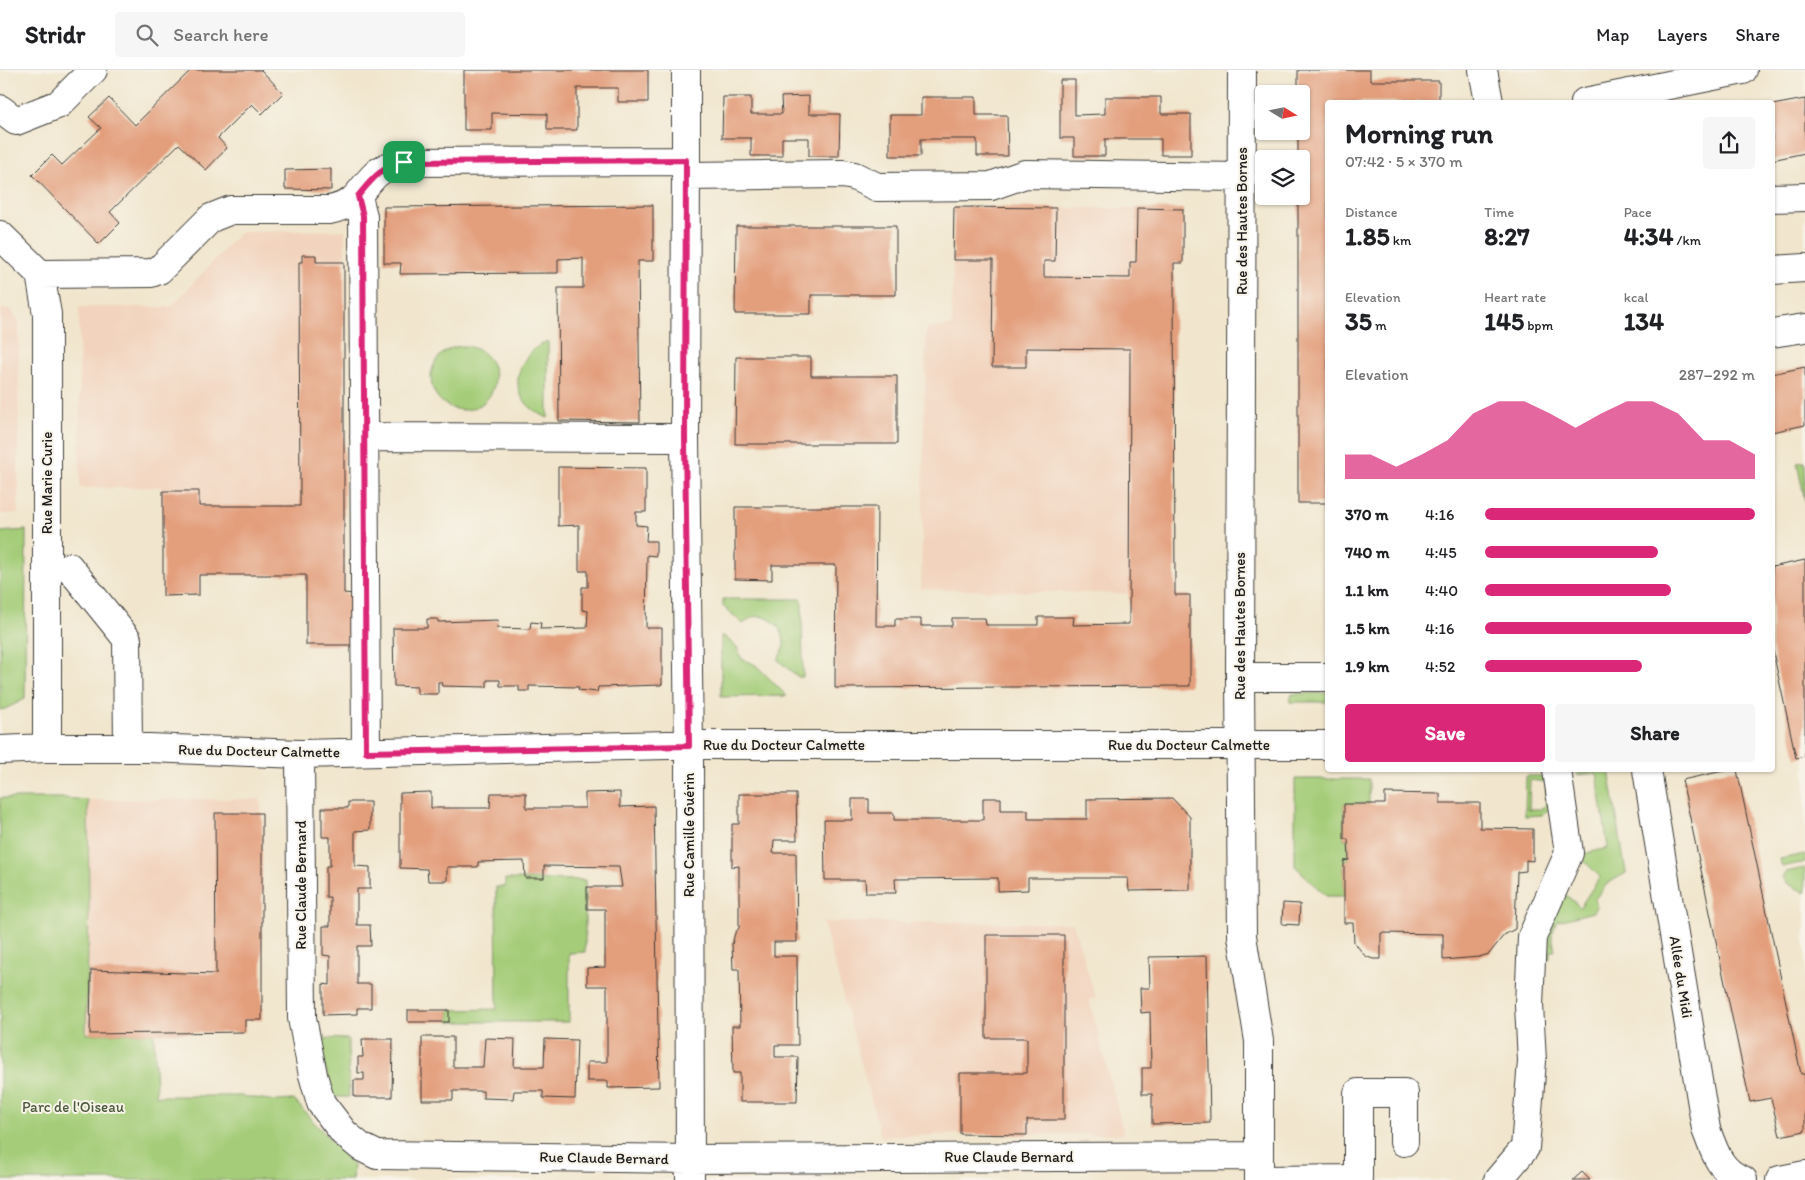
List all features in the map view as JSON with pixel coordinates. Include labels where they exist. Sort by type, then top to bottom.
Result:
[{"type":"street","points":[[0,109],[16,121],[59,104],[93,70]]},
{"type":"street","name":"Rue Camille Guérin","points":[[686,70],[685,438],[689,746],[690,1169]]},
{"type":"street","name":"Rue des Hautes Bornes","points":[[1242,70],[1240,677],[1242,936],[1259,1041],[1259,1172]]},
{"type":"street","points":[[1483,70],[1489,100]]},
{"type":"street","points":[[1595,100],[1743,70]]},
{"type":"street","points":[[0,235],[40,274],[151,273],[159,270],[211,218],[219,213],[231,210],[329,210],[347,205],[358,196],[376,174],[393,164],[404,162],[686,168],[843,174],[854,176],[877,187],[991,186],[1025,174],[1242,177]]},
{"type":"street","points":[[358,196],[363,216],[366,752]]},
{"type":"street","points":[[1775,198],[1805,197]]},
{"type":"street","points":[[1775,270],[1805,268]]},
{"type":"street","name":"Rue Marie Curie","points":[[40,274],[48,314],[47,748]]},
{"type":"street","points":[[1775,333],[1805,328]]},
{"type":"street","points":[[364,437],[685,438]]},
{"type":"street","points":[[69,567],[127,639],[128,748]]},
{"type":"street","points":[[1240,677],[1325,677]]},
{"type":"street","name":"Rue du Docteur Calmette","points":[[0,750],[128,748],[300,754],[689,746],[1325,745]]},
{"type":"street","name":"Rue Claude Bernard","points":[[300,754],[302,1018],[313,1075],[321,1103],[344,1133],[361,1147],[377,1155],[690,1169],[1259,1172],[1358,1179],[1358,1093],[1404,1093],[1404,1142]]},
{"type":"street","points":[[1498,1180],[1525,1148],[1532,1061],[1529,1004],[1532,937],[1569,853],[1558,772]]},
{"type":"street","name":"Allée du Midi","points":[[1646,772],[1706,1129],[1721,1165],[1738,1178]]},
{"type":"street","points":[[1780,1180],[1805,1175]]},
{"type":"shaded area","points":[[954,207],[1183,209],[1183,263],[1174,263],[1175,595],[921,589],[926,329],[952,325]]},
{"type":"shaded area","points":[[345,230],[344,593],[354,594],[353,645],[306,645],[305,575],[199,575],[199,595],[163,596],[161,487],[80,488],[79,307],[171,307],[240,232]]},
{"type":"shaded area","points":[[0,309],[10,309],[19,322],[18,514],[0,514]]},
{"type":"shaded area","points":[[261,799],[262,1020],[245,1020],[245,1032],[86,1035],[89,905],[88,800]]},
{"type":"shaded area","points":[[823,922],[1073,923],[1096,999],[1089,999],[1124,1134],[960,1134],[881,1137]]},
{"type":"green space","points":[[548,341],[548,418],[533,410],[526,403],[518,385],[518,376],[525,359],[539,345]]},
{"type":"green space","points":[[463,346],[481,352],[489,360],[495,378],[489,396],[481,404],[463,410],[445,404],[437,396],[431,378],[437,360],[445,352]]},
{"type":"green space","points":[[1805,462],[1805,501],[1797,463]]},
{"type":"green space","points":[[26,530],[25,699],[0,710],[0,532]]},
{"type":"green space","points":[[723,599],[802,599],[803,677],[798,677],[778,660],[784,647],[784,639],[779,628],[771,620],[759,616],[743,624],[723,606]]},
{"type":"green space","points":[[721,636],[738,648],[742,659],[756,665],[787,696],[721,697]]},
{"type":"green space","points":[[1325,693],[1325,702],[1290,702],[1292,694]]},
{"type":"green space","points":[[1577,772],[1609,772],[1626,873],[1607,884],[1594,900],[1597,905],[1593,912],[1558,921],[1552,933],[1555,951],[1550,951],[1550,959],[1544,959],[1540,949],[1559,889],[1580,907],[1600,877],[1578,855],[1608,848],[1597,773],[1577,775]]},
{"type":"green space","points":[[1526,776],[1551,776],[1550,808],[1542,815],[1525,816]],"holes":[[[1530,780],[1546,782],[1546,805],[1541,809],[1529,809]]]},
{"type":"green space","points":[[1295,779],[1369,779],[1369,804],[1344,804],[1344,839],[1348,839],[1349,860],[1344,861],[1344,896],[1326,896],[1295,866]]},
{"type":"green space","name":"Parc de l'Oiseau","points":[[0,798],[88,800],[89,905],[86,1034],[154,1033],[156,1096],[242,1096],[276,1101],[294,1100],[353,1165],[352,1180],[0,1180]]},
{"type":"green space","points":[[1805,854],[1805,862],[1782,867],[1780,859]]},
{"type":"green space","points":[[1805,868],[1805,893],[1787,883],[1783,877],[1786,872]]},
{"type":"green space","points":[[505,879],[585,880],[585,952],[569,953],[569,1022],[449,1022],[449,1010],[497,1009],[496,887],[505,887]]},
{"type":"green space","points":[[317,1038],[348,1039],[349,1097],[333,1097]]},
{"type":"building","points":[[191,70],[261,70],[283,93],[262,114],[252,104],[218,138],[227,148],[206,170],[179,144],[110,212],[120,223],[99,244],[32,175],[52,155],[62,165],[101,128],[89,117],[109,98],[135,125]]},
{"type":"building","points":[[464,70],[648,70],[648,102],[618,102],[618,88],[577,88],[577,130],[547,130],[547,114],[492,113],[492,130],[464,130]]},
{"type":"building","points":[[1298,70],[1370,70],[1370,81],[1439,81],[1439,100],[1325,100],[1325,503],[1298,503],[1298,205],[1310,205],[1310,150],[1298,150],[1298,140],[1310,140],[1310,85],[1298,85]]},
{"type":"building","points":[[1060,80],[1075,80],[1075,115],[1105,114],[1105,97],[1161,97],[1161,114],[1191,114],[1191,155],[1161,155],[1161,139],[1105,139],[1105,156],[1074,156],[1074,138],[1060,138]]},
{"type":"building","points":[[809,96],[809,114],[840,114],[839,156],[809,156],[809,138],[782,138],[782,156],[751,156],[751,138],[722,138],[723,97],[751,97],[751,114],[782,114],[781,97]]},
{"type":"building","points":[[921,97],[976,97],[976,115],[1007,115],[1008,156],[977,156],[977,139],[921,139],[921,156],[890,156],[890,115],[921,115]]},
{"type":"building","points":[[1805,99],[1805,153],[1775,159],[1775,104]]},
{"type":"building","points":[[331,169],[331,190],[285,189],[285,170]]},
{"type":"building","points":[[653,205],[653,261],[638,261],[640,422],[559,421],[558,288],[583,288],[583,258],[558,259],[558,273],[400,274],[401,263],[384,263],[384,207]]},
{"type":"building","points":[[954,207],[1056,208],[1055,261],[1044,261],[1044,277],[1130,278],[1130,262],[1136,262],[1137,208],[1183,209],[1183,263],[1174,263],[1175,595],[1190,595],[1190,686],[835,688],[836,565],[772,565],[772,580],[735,579],[735,507],[877,507],[876,626],[895,626],[895,619],[921,619],[921,626],[952,626],[952,618],[985,618],[986,625],[1038,625],[1038,617],[1074,617],[1073,625],[1129,624],[1130,349],[1026,348],[1026,367],[992,367],[993,260],[953,260]]},
{"type":"building","points":[[736,226],[896,226],[896,295],[811,295],[811,314],[735,314]]},
{"type":"building","points":[[302,255],[316,255],[316,262],[344,262],[344,593],[354,594],[353,645],[306,645],[306,575],[199,575],[199,595],[163,596],[163,491],[199,491],[199,506],[300,506],[299,262],[302,262]]},
{"type":"building","points":[[736,357],[811,357],[811,376],[897,376],[897,444],[735,444]]},
{"type":"building","points":[[1805,367],[1805,425],[1775,431],[1775,373]]},
{"type":"building","points":[[558,467],[646,468],[646,512],[636,512],[636,525],[647,526],[646,541],[656,541],[656,556],[647,555],[646,628],[662,628],[662,684],[598,687],[597,692],[578,690],[579,687],[529,686],[529,691],[519,691],[519,686],[500,686],[500,680],[487,680],[487,687],[442,686],[441,682],[438,682],[438,694],[417,694],[417,687],[394,686],[393,628],[427,628],[427,619],[438,619],[438,622],[498,620],[497,628],[530,629],[531,622],[541,623],[540,629],[587,628],[588,611],[582,610],[582,587],[588,587],[588,571],[579,571],[579,525],[558,526]]},
{"type":"building","points":[[1805,560],[1805,756],[1796,758],[1775,661],[1775,566]]},
{"type":"building","points":[[1719,772],[1737,772],[1801,1074],[1805,1074],[1805,1131],[1780,1136],[1771,1098],[1750,1102],[1682,780]]},
{"type":"building","points":[[431,792],[431,808],[490,808],[491,793],[526,793],[526,808],[585,808],[585,793],[620,792],[620,807],[654,806],[659,1087],[608,1088],[608,1081],[587,1081],[587,1062],[607,1062],[607,986],[587,986],[587,968],[605,967],[605,909],[587,909],[587,887],[622,887],[619,867],[544,866],[544,878],[525,878],[524,861],[478,862],[478,867],[447,867],[447,881],[428,881],[427,869],[400,868],[400,793]]},
{"type":"building","points":[[1385,793],[1440,794],[1440,803],[1480,803],[1480,828],[1533,829],[1533,861],[1526,860],[1526,871],[1517,872],[1515,929],[1504,935],[1489,954],[1479,957],[1443,960],[1443,934],[1381,933],[1381,959],[1365,956],[1354,942],[1353,923],[1344,923],[1344,861],[1349,860],[1348,839],[1344,839],[1344,804],[1385,804]]},
{"type":"building","points":[[739,794],[796,794],[797,840],[774,840],[773,853],[796,853],[797,942],[774,942],[774,956],[797,956],[798,1045],[775,1045],[775,1057],[798,1057],[797,1102],[740,1102],[740,1073],[733,1073],[732,1026],[740,1026],[739,969],[733,969],[732,944],[735,933],[739,928],[739,866],[732,867],[732,824],[739,824]]},
{"type":"building","points":[[983,798],[1001,798],[1001,810],[1028,810],[1028,819],[1087,819],[1087,799],[1172,798],[1190,817],[1190,890],[1129,891],[1128,878],[1028,878],[1028,890],[998,891],[998,878],[895,879],[896,893],[866,893],[865,880],[825,880],[824,820],[852,820],[852,799],[869,799],[869,813],[894,813],[894,820],[983,820]]},
{"type":"building","points":[[348,802],[370,802],[370,830],[355,831],[355,866],[370,867],[370,889],[357,889],[357,925],[370,925],[371,946],[357,946],[357,984],[371,984],[371,1008],[357,1008],[357,1014],[323,1015],[323,984],[330,985],[330,956],[323,955],[323,926],[330,926],[330,897],[326,897],[326,866],[330,866],[330,837],[322,837],[322,808],[348,808]]},
{"type":"building","points":[[215,813],[262,813],[262,1020],[245,1020],[245,1032],[90,1034],[91,970],[216,974]]},
{"type":"building","points":[[1283,903],[1300,904],[1299,925],[1282,924]]},
{"type":"building","points":[[986,935],[1064,935],[1064,1120],[1027,1120],[1027,1135],[960,1134],[960,1073],[1027,1073],[1027,1038],[986,1038]]},
{"type":"building","points":[[1207,956],[1210,1123],[1152,1124],[1152,1094],[1142,1094],[1142,1068],[1151,1068],[1150,1012],[1141,1013],[1140,988],[1150,988],[1149,957]]},
{"type":"building","points":[[408,1010],[449,1010],[449,1022],[408,1022]]},
{"type":"building","points":[[422,1037],[453,1037],[453,1067],[483,1067],[485,1038],[515,1039],[514,1067],[544,1067],[545,1039],[577,1040],[575,1099],[543,1098],[543,1091],[514,1091],[513,1099],[483,1098],[483,1091],[453,1091],[453,1100],[422,1100]]},
{"type":"building","points":[[362,1039],[393,1039],[392,1097],[354,1097],[354,1080],[364,1080],[364,1073],[358,1073],[358,1057],[363,1057]]},
{"type":"building","points":[[1582,1172],[1590,1180],[1573,1180]]},
{"type":"route","points":[[686,160],[685,438],[689,746],[366,752],[363,216],[358,196],[376,174],[393,164],[404,162],[686,160]]}]
